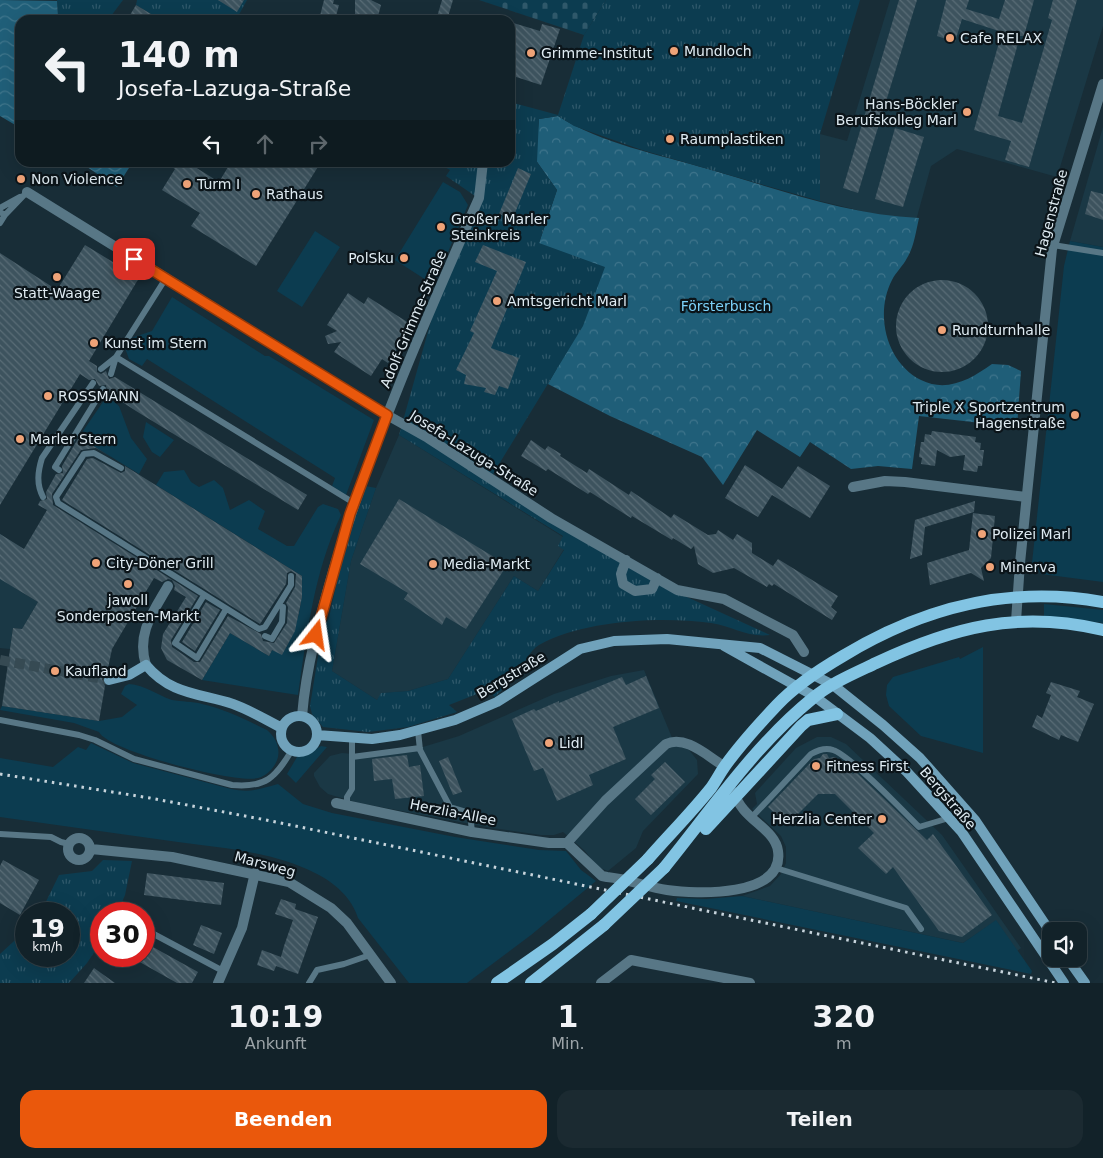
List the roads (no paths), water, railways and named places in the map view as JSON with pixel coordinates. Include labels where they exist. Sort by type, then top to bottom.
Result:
[{"type":"main road","points":[[497,983],[553,944],[591,914],[648,859],[712,787],[724,766],[777,705],[814,673],[877,635],[917,618],[978,602],[1016,597],[1075,597],[1103,602]]},
{"type":"main road","points":[[531,983],[604,926],[664,868],[734,790],[792,716],[814,696],[832,685],[928,640],[985,624],[1016,621],[1089,626],[1103,630]]},
{"type":"main road","points":[[734,790],[808,720],[837,714]]},
{"type":"street","name":"Hagenstraße","points":[[1016,621],[1016,597],[1053,244],[1103,84]]},
{"type":"street","name":"Adolf-Grimme-Straße","points":[[302,716],[317,628],[354,503],[387,415],[478,198],[482,167]]},
{"type":"street","name":"Josefa-Lazuga-Straße","points":[[27,192],[387,415],[428,438],[543,513],[677,590],[724,599],[793,635],[804,652]]},
{"type":"street","points":[[853,487],[885,481],[905,482],[1026,497]]},
{"type":"street","points":[[626,560],[621,574],[623,584],[635,591],[652,589],[657,578]]},
{"type":"street","points":[[168,586],[145,630],[142,653],[146,665],[160,681],[177,690],[233,705],[282,728]]},
{"type":"street","name":"Bergstraße","points":[[317,734],[372,739],[418,731],[455,720],[497,702],[580,649],[614,640],[667,639],[760,648],[814,673],[832,685],[883,725],[920,758],[969,813],[1043,922]]},
{"type":"street","name":"Bergstraße","points":[[718,643],[814,696],[870,738],[907,772],[949,818],[996,882],[1064,983]]},
{"type":"street","points":[[108,680],[129,675],[146,665]]},
{"type":"street","points":[[302,716],[312,721],[317,734],[311,747],[304,750],[292,750],[283,741],[282,728],[290,718],[302,716]]},
{"type":"street","points":[[724,766],[682,741],[673,740],[666,744],[604,801],[567,843],[602,876],[667,890],[727,891],[754,886],[766,880],[776,868],[778,851],[775,841],[740,808],[734,790]]},
{"type":"street","name":"Herzlia-Allee","points":[[336,803],[472,832],[549,843],[567,843]]},
{"type":"street","name":"Marsweg","points":[[80,838],[87,841],[91,849],[84,859],[76,860],[68,852],[69,844],[80,838]]},
{"type":"street","name":"Marsweg","points":[[91,849],[172,857],[255,873],[289,882],[325,904],[347,923],[391,983]]},
{"type":"street","points":[[218,983],[242,928],[255,873]]},
{"type":"street","points":[[601,983],[631,960],[750,983]]},
{"type":"street","points":[[1074,967],[1085,983]]},
{"type":"lane","points":[[0,208],[27,192]]},
{"type":"lane","points":[[0,223],[3,214],[27,192]]},
{"type":"lane","points":[[1053,244],[1103,253]]},
{"type":"lane","points":[[111,374],[116,358],[166,278]]},
{"type":"lane","points":[[101,369],[116,358]]},
{"type":"lane","points":[[116,358],[354,503]]},
{"type":"lane","points":[[43,497],[38,488],[39,467],[42,458],[93,382]]},
{"type":"lane","points":[[57,468],[103,389]]},
{"type":"lane","points":[[121,468],[94,453],[84,454],[56,497],[58,503],[259,629],[265,627],[291,585],[291,576]]},
{"type":"lane","points":[[203,597],[175,644],[197,658],[225,611]]},
{"type":"lane","points":[[265,636],[272,639],[277,631],[282,622],[283,607]]},
{"type":"lane","points":[[0,720],[79,735],[134,758],[232,785],[247,786],[269,780],[292,750]]},
{"type":"lane","points":[[418,731],[420,748],[450,807],[470,813],[472,832]]},
{"type":"lane","points":[[347,806],[347,797],[352,789],[352,738]]},
{"type":"lane","points":[[352,757],[420,748]]},
{"type":"lane","points":[[751,818],[811,754],[820,749],[833,750],[848,760],[920,826],[949,818]]},
{"type":"lane","points":[[0,834],[52,837],[69,844]]},
{"type":"lane","points":[[776,868],[906,908],[921,929]]},
{"type":"lane","points":[[155,935],[223,971]]},
{"type":"lane","points":[[309,983],[317,970],[344,964],[370,955]]},
{"type":"water","points":[[0,0],[57,1],[58,15],[15,15],[15,125],[0,116]]},
{"type":"water","points":[[87,167],[130,167],[117,187]]},
{"type":"tunnel","points":[[0,660],[109,680]]},
{"type":"railway","points":[[0,774],[150,798],[266,820],[1056,983]]},
{"type":"place","name":"Cafe RELAX","points":[[950,38]]},
{"type":"place","name":"Mundloch","points":[[674,51]]},
{"type":"place","name":"Grimme-Institut","points":[[531,53]]},
{"type":"place","name":"Hans-Böckler Berufskolleg Marl","points":[[967,112]]},
{"type":"place","name":"Raumplastiken","points":[[670,139]]},
{"type":"place","name":"Non Violence","points":[[21,179]]},
{"type":"place","name":"Turm I","points":[[187,184]]},
{"type":"place","name":"Rathaus","points":[[256,194]]},
{"type":"place","name":"Großer Marler Steinkreis","points":[[441,227]]},
{"type":"place","name":"PolSku","points":[[404,258]]},
{"type":"place","name":"Statt-Waage","points":[[57,277]]},
{"type":"place","name":"Amtsgericht Marl","points":[[497,301]]},
{"type":"place","name":"Rundturnhalle","points":[[942,330]]},
{"type":"place","name":"Kunst im Stern","points":[[94,343]]},
{"type":"place","name":"ROSSMANN","points":[[48,396]]},
{"type":"place","name":"Triple X Sportzentrum Hagenstraße","points":[[1075,415]]},
{"type":"place","name":"Marler Stern","points":[[20,439]]},
{"type":"place","name":"Polizei Marl","points":[[982,534]]},
{"type":"place","name":"City-Döner Grill","points":[[96,563]]},
{"type":"place","name":"Media-Markt","points":[[433,564]]},
{"type":"place","name":"Minerva","points":[[990,567]]},
{"type":"place","name":"jawoll Sonderposten-Markt","points":[[128,584]]},
{"type":"place","name":"Kaufland","points":[[55,671]]},
{"type":"place","name":"Lidl","points":[[549,743]]},
{"type":"place","name":"Fitness First","points":[[816,766]]},
{"type":"place","name":"Herzlia Center","points":[[882,819]]},
{"type":"park label","name":"Försterbusch","points":[[726,306]]}]
